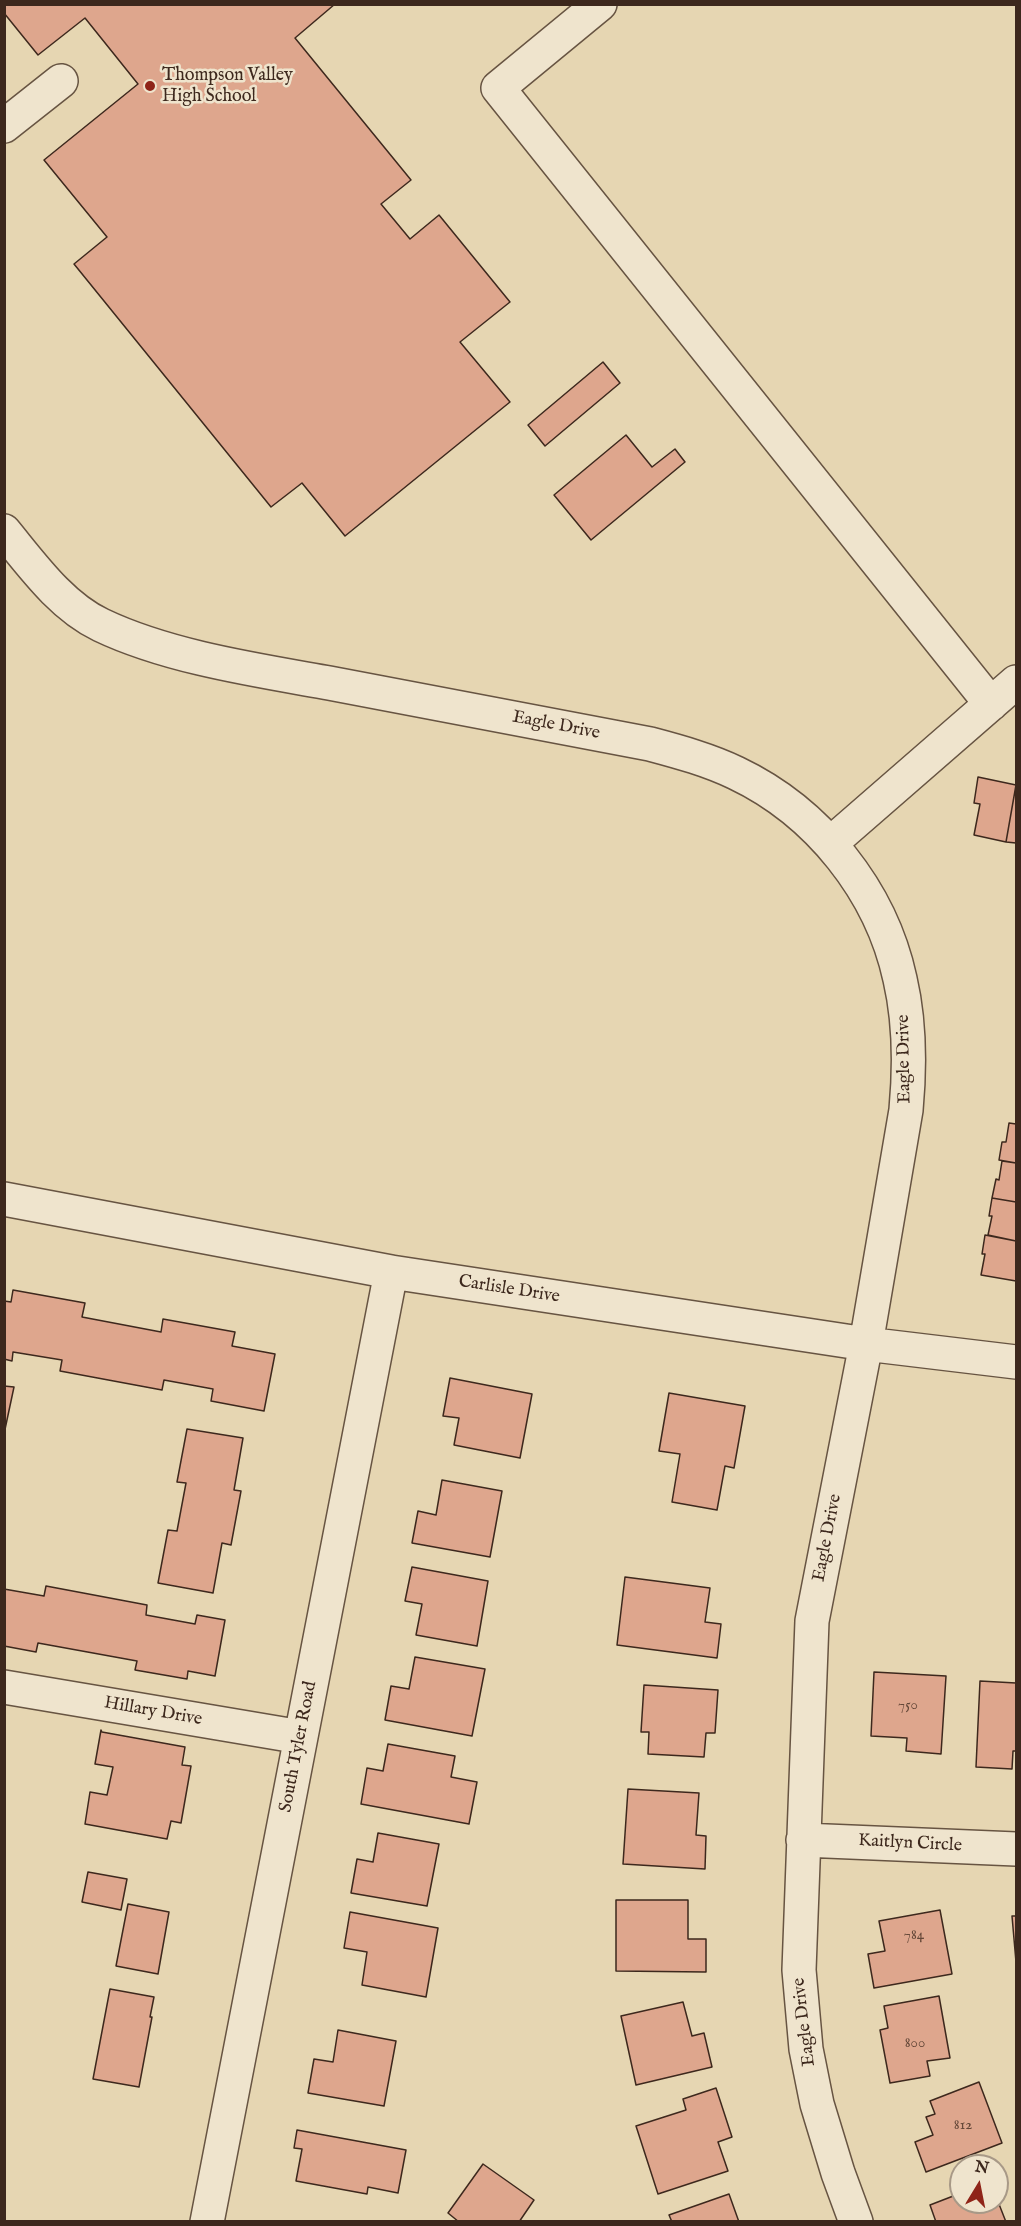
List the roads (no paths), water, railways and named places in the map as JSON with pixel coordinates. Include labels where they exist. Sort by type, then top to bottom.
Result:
[{"type":"street","points":[[600,4],[498,88],[991,704]]},
{"type":"street","points":[[4,126],[61,81]]},
{"type":"street","name":"Eagle Drive","points":[[4,531],[48,582],[75,608],[100,625],[130,637],[178,652],[250,669],[650,744],[699,757],[737,773],[771,792],[801,814],[831,843],[873,907],[891,945],[900,979],[905,1006],[909,1073],[906,1110],[866,1344],[812,1621],[799,1970],[806,2049],[817,2104],[856,2222]]},
{"type":"street","points":[[831,843],[1017,682]]},
{"type":"street","name":"Carlisle Drive","points":[[4,1199],[391,1272],[866,1344],[1017,1362]]},
{"type":"street","name":"South Tyler Road","points":[[207,2222],[391,1272]]},
{"type":"street","name":"Hillary Drive","points":[[4,1687],[301,1737]]},
{"type":"street","name":"Kaitlyn Circle","points":[[803,1840],[1017,1849]]},
{"type":"place","name":"Thompson Valley High School","points":[[150,86]]}]
